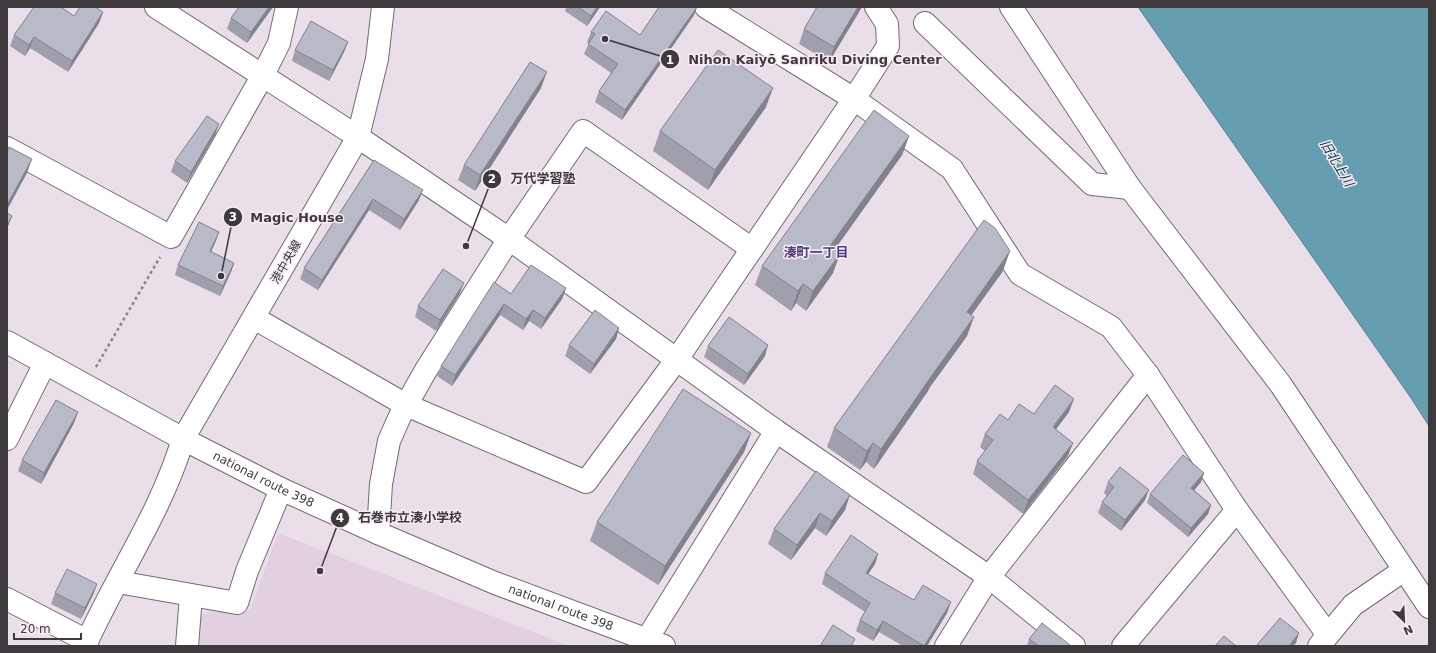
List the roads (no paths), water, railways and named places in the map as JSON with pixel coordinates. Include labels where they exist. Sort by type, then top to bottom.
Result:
[{"type":"main road","points":[[156,7],[358,137],[509,239],[776,431],[989,578],[1074,646]]},
{"type":"main road","points":[[7,148],[171,237],[279,43],[287,7]]},
{"type":"main road","name":"港中央線","points":[[86,643],[156,507],[176,464],[183,439],[358,137],[377,59],[384,7]]},
{"type":"main road","points":[[706,7],[854,99],[952,169],[1020,274],[1111,327],[1148,375],[1323,640],[1353,605],[1404,570]]},
{"type":"main road","points":[[254,318],[406,405],[586,482],[677,359],[854,99],[888,46],[888,24],[876,7]]},
{"type":"main road","points":[[1011,7],[1130,188],[1281,385],[1429,607]]},
{"type":"main road","points":[[925,23],[1092,184],[1130,188]]},
{"type":"main road","points":[[378,533],[381,484],[389,441],[406,405],[426,370],[509,239],[583,131],[752,249]]},
{"type":"main road","name":"national route 398","points":[[7,342],[183,439],[281,489],[378,533],[495,583],[656,643]]},
{"type":"main road","points":[[7,439],[45,363]]},
{"type":"main road","points":[[946,646],[989,578],[1148,375]]},
{"type":"main road","points":[[656,643],[776,431]]},
{"type":"main road","points":[[118,582],[237,604],[247,571],[281,489]]},
{"type":"main road","points":[[1123,646],[1237,510]]},
{"type":"main road","points":[[187,646],[191,596]]},
{"type":"main road","points":[[7,599],[86,643]]},
{"type":"water","name":"旧北上川","points":[[1138,7],[1429,7],[1429,426],[1411,398]]},
{"type":"place","name":"Nihon Kaiyō Sanriku Diving Center","points":[[605,39]]},
{"type":"place","name":"万代学習塾","points":[[466,246]]},
{"type":"place","name":"Magic House","points":[[221,276]]},
{"type":"place","name":"石巻市立湊小学校","points":[[320,571]]},
{"type":"district","name":"湊町一丁目","points":[[816,252]]}]
